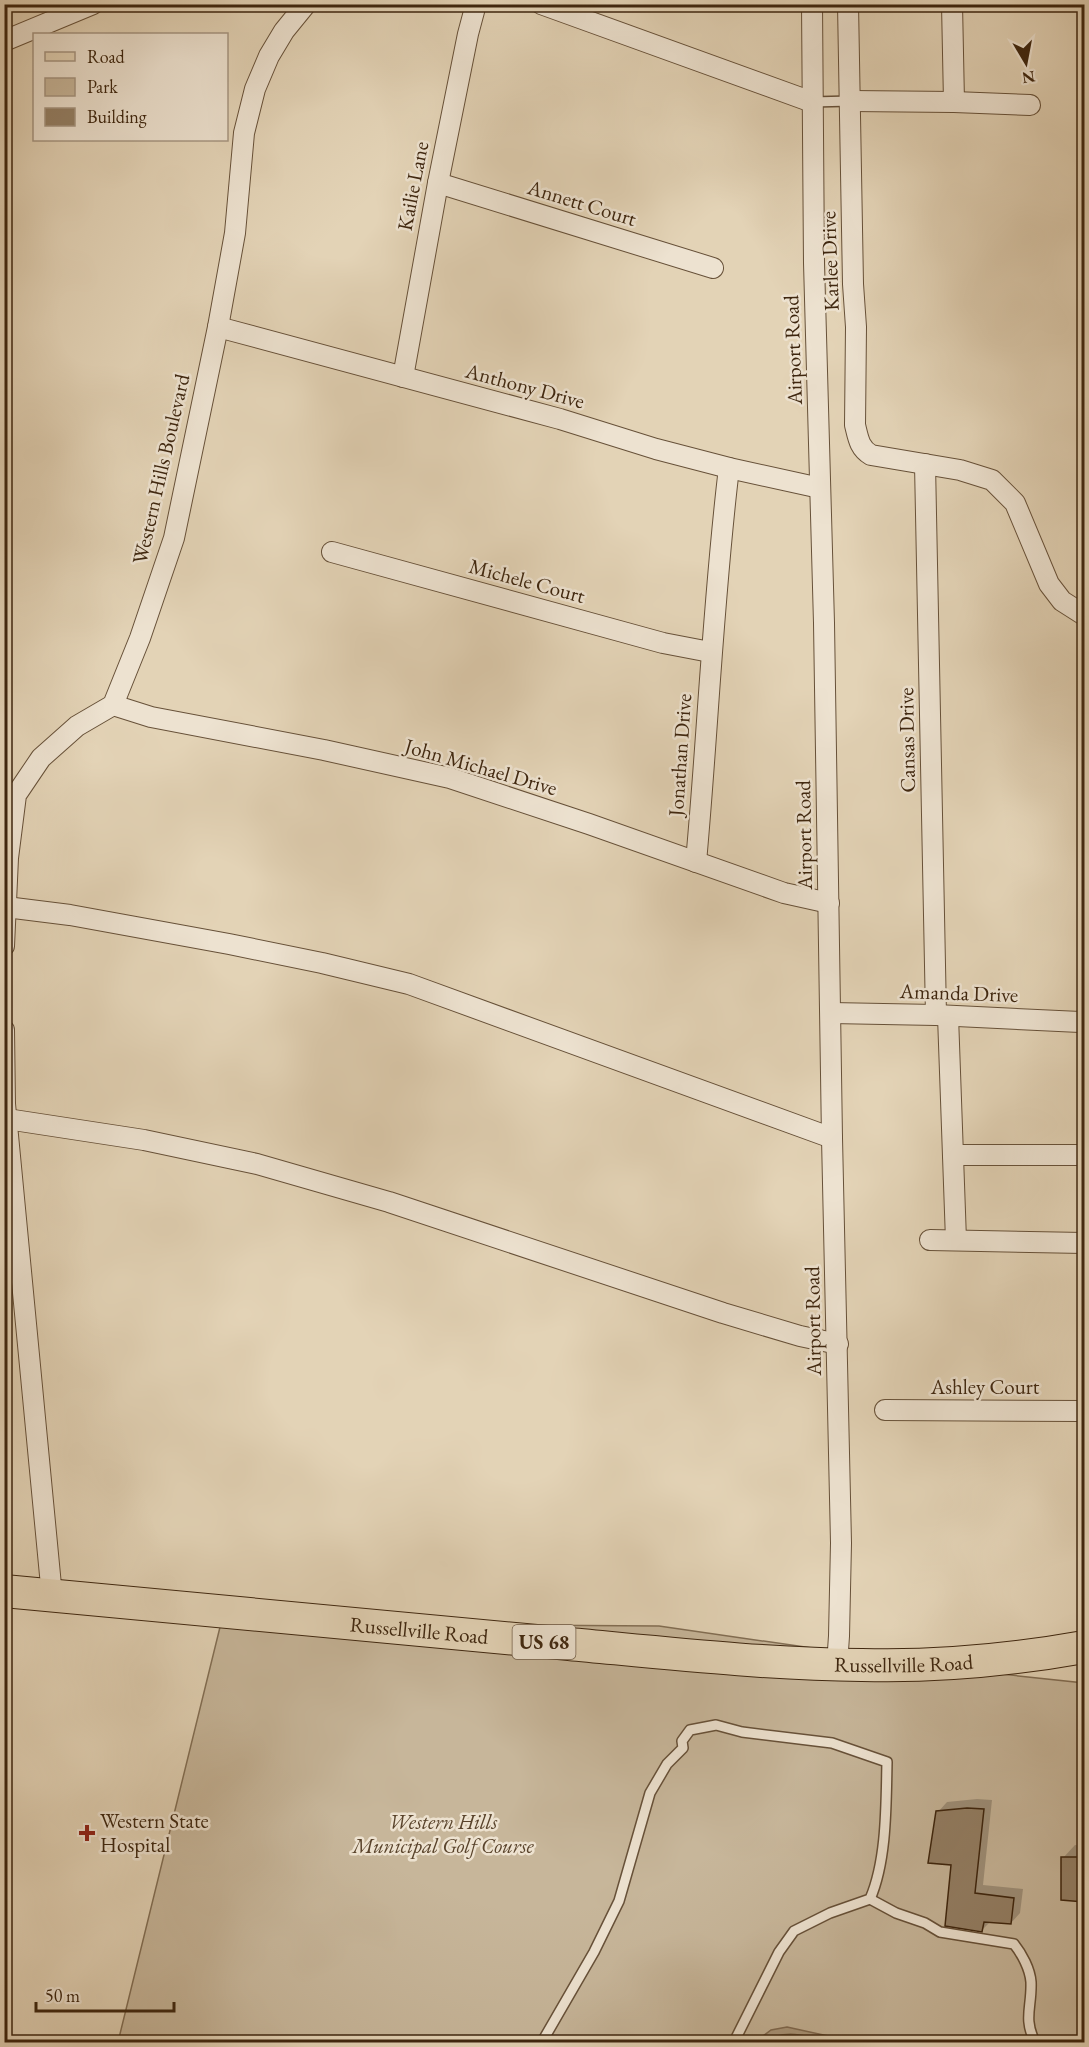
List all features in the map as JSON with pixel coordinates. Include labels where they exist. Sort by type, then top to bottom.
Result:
[{"type":"main road","name":"Russellville Road","points":[[4,1591],[772,1662],[837,1665],[952,1663],[1084,1647]]},
{"type":"main road","name":"Russellville Road","points":[[4,1602],[371,1639],[788,1673],[909,1674],[989,1669],[1084,1656]]},
{"type":"street","points":[[4,41],[93,4]]},
{"type":"street","name":"Western Hills Boulevard","points":[[113,705],[140,638],[174,538],[235,233],[244,133],[255,89],[269,56],[284,31],[306,4]]},
{"type":"street","name":"Kailie Lane","points":[[402,377],[438,183],[476,4]]},
{"type":"street","points":[[541,4],[813,102]]},
{"type":"street","name":"Airport Road","points":[[812,4],[814,263],[841,1543],[837,1665]]},
{"type":"street","name":"Karlee Drive","points":[[848,4],[853,284],[856,327],[855,425],[858,439],[864,451],[870,455],[925,464]]},
{"type":"street","points":[[952,4],[954,102]]},
{"type":"street","points":[[851,101],[1030,105]]},
{"type":"street","name":"Annett Court","points":[[438,183],[713,268]]},
{"type":"street","name":"Anthony Drive","points":[[218,327],[560,419],[656,449],[820,488]]},
{"type":"street","points":[[925,464],[960,470],[992,480],[1008,495],[1016,503],[1048,584],[1062,601],[1084,615]]},
{"type":"street","name":"Cansas Drive","points":[[925,464],[942,1016],[953,1155],[956,1240]]},
{"type":"street","name":"Jonathan Drive","points":[[696,862],[710,652],[729,468]]},
{"type":"street","name":"Michele Court","points":[[332,552],[663,643],[710,652]]},
{"type":"street","points":[[4,946],[8,858],[16,795],[41,758],[77,726],[113,705]]},
{"type":"street","name":"John Michael Drive","points":[[113,705],[151,717],[324,750],[450,778],[784,893],[829,903]]},
{"type":"street","points":[[6,907],[69,915],[229,944],[409,984],[832,1138]]},
{"type":"street","name":"Amanda Drive","points":[[831,1013],[1080,1022],[1084,1019]]},
{"type":"street","points":[[4,1030],[7,1119],[52,1596]]},
{"type":"street","points":[[7,1119],[144,1140],[256,1164],[388,1202],[723,1313],[800,1336],[838,1344]]},
{"type":"street","points":[[953,1155],[1084,1155]]},
{"type":"street","points":[[930,1240],[1084,1243]]},
{"type":"street","name":"Ashley Court","points":[[885,1410],[1084,1411]]},
{"type":"lane","points":[[813,102],[851,101]]},
{"type":"lane","points":[[542,2043],[594,1952],[619,1901],[650,1793],[667,1764],[683,1749],[682,1741],[690,1730],[716,1725],[742,1732],[832,1743],[886,1762],[886,1804],[878,1879],[870,1899]]},
{"type":"lane","points":[[734,2043],[779,1952],[794,1931],[830,1913],[870,1899],[940,1932],[1014,1944],[1022,1953],[1031,1981],[1028,2028],[1035,2043]]},
{"type":"green space","name":"Western Hills Municipal Golf Course","points":[[221,1623],[659,1626],[964,1670],[1084,1683],[1084,2042],[118,2042]]},
{"type":"water","points":[[787,2027],[828,2036],[839,2042],[755,2042],[771,2030]]},
{"type":"building","points":[[984,1809],[975,1893],[1014,1898],[1011,1924],[984,1922],[982,1932],[945,1926],[951,1865],[928,1863],[936,1811]]},
{"type":"building","points":[[1061,1857],[1084,1857],[1084,1902],[1061,1900]]},
{"type":"place","name":"Western State Hospital","points":[[87,1833]]}]
